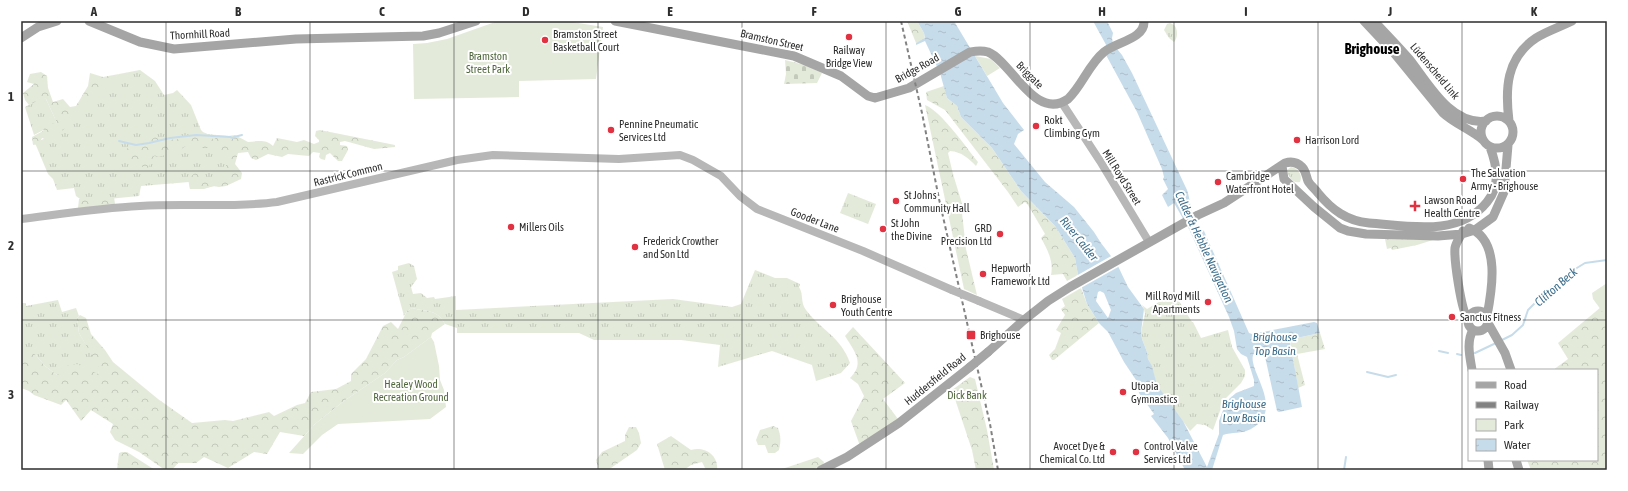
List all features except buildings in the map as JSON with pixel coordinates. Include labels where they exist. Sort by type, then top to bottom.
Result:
[{"type":"main road","points":[[21,38],[38,27],[57,21]]},
{"type":"main road","name":"Thornhill Road","points":[[90,21],[140,42],[174,49],[296,39],[423,36],[439,33],[476,21]]},
{"type":"main road","name":"Bramston Street","points":[[615,21],[794,56],[841,76],[868,96]]},
{"type":"main road","points":[[1062,103],[1071,97],[1100,56],[1120,43],[1139,34],[1144,28],[1144,21]]},
{"type":"main road","name":"Lüdenscheid Link","points":[[1364,21],[1394,53],[1443,113],[1452,121],[1474,133],[1483,140]]},
{"type":"main road","name":"Lüdenscheid Link","points":[[1374,21],[1399,48],[1439,98],[1450,108],[1467,119],[1474,121],[1488,119]]},
{"type":"main road","points":[[1485,241],[1493,216],[1504,192],[1508,145],[1514,133],[1509,121],[1506,100],[1511,71],[1517,56],[1536,38],[1572,21]]},
{"type":"main road","name":"Bridge Road","points":[[868,96],[875,98],[881,97],[903,90],[974,51]]},
{"type":"main road","name":"Briggate","points":[[974,51],[985,51],[995,57],[1037,99],[1050,104],[1062,103]]},
{"type":"main road","points":[[1473,330],[1482,330],[1488,319],[1493,273],[1485,241],[1474,230],[1465,226],[1454,224],[1424,227],[1369,224],[1353,220],[1336,211],[1326,202],[1308,181],[1304,170],[1294,162],[1290,161],[1282,166],[1287,182],[1334,224],[1348,231],[1366,234],[1452,235],[1465,226],[1485,205],[1494,191],[1497,171],[1490,147],[1483,140],[1481,130],[1488,119],[1506,100]]},
{"type":"main road","points":[[1488,119],[1500,116],[1509,121]]},
{"type":"main road","points":[[1490,147],[1502,148],[1508,145]]},
{"type":"main road","name":"Huddersfield Road","points":[[822,470],[847,457],[899,423],[970,367],[1048,301],[1149,242],[1198,215],[1224,203],[1282,166]]},
{"type":"main road","points":[[1265,177],[1275,176],[1298,187],[1303,186],[1308,181]]},
{"type":"main road","points":[[1474,230],[1493,216]]},
{"type":"main road","points":[[1455,247],[1465,226]]},
{"type":"main road","points":[[1452,235],[1455,247],[1457,272],[1466,316],[1468,319],[1468,324],[1473,330]]},
{"type":"main road","points":[[1468,319],[1472,313],[1478,311],[1485,313],[1499,340],[1511,369]]},
{"type":"main road","points":[[1472,369],[1469,335],[1473,330]]},
{"type":"street","name":"Mill Royd Street","points":[[1062,103],[1100,161],[1149,242]]},
{"type":"street","name":"Rastrick Common","points":[[21,219],[141,206],[255,205],[277,202],[475,157],[527,156],[619,158],[669,155],[680,156]]},
{"type":"street","name":"Gooder Lane","points":[[680,156],[698,162],[721,176],[740,196],[757,209],[863,251],[1024,320]]},
{"type":"green space","name":"Bramston Street Park","points":[[498,21],[566,21],[603,27],[596,79],[519,81],[519,97],[414,99],[413,44],[447,39]]},
{"type":"green space","points":[[907,21],[917,21],[924,33],[925,39],[916,43]]},
{"type":"green space","points":[[1170,23],[1174,25],[1177,31],[1177,36],[1174,42],[1169,38],[1164,30],[1167,24]]},
{"type":"green space","points":[[975,56],[991,59],[1000,68],[987,76]]},
{"type":"green space","points":[[785,60],[805,65],[822,73],[817,83],[784,84],[786,74]]},
{"type":"green space","points":[[140,70],[155,81],[164,95],[173,93],[177,90],[191,105],[201,130],[205,134],[229,136],[236,179],[214,186],[196,189],[190,189],[189,182],[141,186],[139,196],[108,199],[87,204],[76,196],[74,188],[57,190],[53,179],[48,174],[35,143],[56,133],[83,104],[119,74]]},
{"type":"green space","points":[[41,72],[47,76],[48,88],[53,102],[63,99],[70,107],[76,106],[88,86],[90,73],[103,77],[119,74],[107,88],[96,95],[63,130],[47,140],[42,138],[39,144],[33,145],[32,137],[43,131],[46,124],[57,123],[46,99],[43,98],[29,105],[25,100],[23,93],[34,84],[27,82],[30,74]]},
{"type":"green space","points":[[944,86],[947,98],[957,106],[961,117],[992,148],[1021,191],[1055,226],[1075,258],[1078,275],[1067,281],[1063,274],[1051,275],[1051,260],[1041,238],[1045,234],[1028,205],[1025,202],[1018,207],[945,110],[927,100],[926,92]]},
{"type":"green space","points":[[43,97],[46,99],[57,123],[34,135],[25,107]]},
{"type":"green space","points":[[925,105],[932,109],[946,122],[978,162],[976,166],[961,154],[950,151],[948,153],[964,210],[962,213],[966,249],[977,295],[964,289]]},
{"type":"green space","points":[[320,130],[395,145],[395,147],[374,149],[345,141],[340,142],[340,145],[347,146],[348,150],[342,161],[338,161],[330,153],[326,155],[325,160],[319,157],[320,153],[313,152],[309,156],[288,154],[282,157],[268,154],[256,160],[251,158],[248,152],[238,153],[235,164],[242,173],[241,179],[226,186],[213,186],[204,189],[190,189],[188,179],[195,173],[214,183],[222,178],[226,172],[225,156],[212,148],[191,148],[186,146],[178,153],[173,155],[158,157],[154,156],[148,168],[129,164],[127,159],[122,155],[123,150],[151,140],[155,137],[168,140],[191,138],[193,135],[201,132],[212,137],[214,143],[215,138],[235,135],[248,142],[265,141],[273,146],[277,138],[297,142],[304,140],[314,144],[319,142],[315,136],[316,131]]},
{"type":"green space","points":[[1291,167],[1299,172],[1301,177],[1300,182],[1293,181],[1288,175],[1287,170]]},
{"type":"green space","points":[[848,193],[876,204],[868,224],[840,213]]},
{"type":"green space","points":[[102,197],[108,199],[114,197],[115,204],[83,209],[78,208],[79,199],[99,200]]},
{"type":"green space","points":[[1385,239],[1433,240],[1392,250],[1391,248],[1387,249]]},
{"type":"green space","points":[[409,263],[414,266],[417,279],[411,287],[413,294],[421,293],[427,298],[434,297],[435,299],[456,296],[456,310],[673,299],[732,307],[741,304],[755,270],[775,278],[787,278],[800,284],[799,287],[804,307],[812,317],[836,340],[846,354],[850,363],[841,373],[816,381],[812,365],[772,351],[718,367],[720,345],[681,340],[594,340],[579,333],[457,333],[457,328],[445,324],[435,313],[412,308],[407,311],[404,316],[392,272],[398,270],[398,266]]},
{"type":"green space","points":[[1607,283],[1607,318],[1593,299],[1592,293]]},
{"type":"green space","points":[[1081,288],[1087,304],[1099,323],[1054,360],[1052,360],[1049,355],[1055,349],[1061,333],[1056,330],[1065,315],[1061,309],[1065,306],[1062,299]]},
{"type":"green space","points":[[1174,293],[1193,322],[1201,338],[1228,330],[1232,347],[1245,370],[1245,376],[1241,383],[1224,400],[1213,430],[1205,425],[1197,424],[1190,431],[1160,390],[1142,339],[1141,332],[1145,314],[1142,305],[1147,309]]},
{"type":"green space","points":[[58,300],[62,312],[76,308],[79,316],[77,318],[79,333],[100,368],[98,374],[57,375],[45,366],[35,354],[21,354],[21,303],[26,303],[26,306]]},
{"type":"green space","points":[[1607,302],[1607,470],[1531,470],[1527,461],[1598,461],[1598,369],[1554,369],[1568,359],[1558,343]]},
{"type":"green space","points":[[412,308],[435,313],[445,324],[432,333],[431,337],[404,357],[397,360],[385,373],[344,401],[315,424],[304,436],[280,432],[267,454],[254,452],[228,468],[204,457],[196,463],[178,463],[172,470],[165,470],[139,452],[115,440],[110,432],[113,424],[91,410],[81,421],[66,400],[61,405],[34,395],[21,388],[21,354],[35,354],[45,366],[57,375],[66,366],[77,364],[98,374],[99,368],[79,333],[77,318],[80,315],[86,318],[91,334],[113,362],[158,399],[192,423],[225,420],[233,421],[269,412],[274,416],[297,405],[305,403],[311,392],[336,389],[351,381],[351,374],[366,359],[383,326],[391,322],[398,329],[407,311]]},
{"type":"green space","points":[[853,327],[905,383],[883,399],[898,419],[860,446],[851,421],[864,396],[858,384],[850,378],[855,373],[858,362],[855,352],[845,336]]},
{"type":"green space","points":[[1320,333],[1325,349],[1297,354],[1305,385],[1298,388],[1290,341],[1292,339]]},
{"type":"green space","name":"Healey Wood Recreation Ground","points":[[431,337],[434,342],[446,407],[430,419],[338,424],[322,435],[303,454],[289,453],[315,424],[344,401],[385,373],[397,360],[404,357]]},
{"type":"green space","name":"Dick Bank","points":[[970,377],[975,379],[987,430],[994,470],[976,470],[972,450],[952,390]]},
{"type":"green space","points":[[773,426],[778,428],[779,431],[780,447],[775,453],[768,453],[765,445],[758,445],[756,440],[760,430]]},
{"type":"green space","points":[[629,427],[636,427],[639,433],[641,443],[637,450],[608,470],[599,470],[596,460],[602,452],[625,441],[625,435]]},
{"type":"green space","points":[[671,436],[691,450],[701,449],[710,453],[716,460],[717,470],[706,470],[702,462],[691,465],[684,470],[665,470],[657,444]]},
{"type":"green space","points":[[127,452],[155,470],[117,470],[119,453]]},
{"type":"green space","points":[[818,457],[824,462],[823,465],[812,470],[779,470]]},
{"type":"water","points":[[917,21],[954,21],[1003,103],[1024,130],[1018,134],[1014,144],[1045,182],[1074,207],[1117,264],[1128,287],[1144,309],[1141,332],[1142,339],[1157,385],[1183,421],[1207,467],[1219,434],[1219,421],[1225,405],[1236,393],[1254,386],[1254,380],[1247,357],[1241,354],[1237,349],[1234,331],[1229,317],[1189,229],[1174,203],[1168,207],[1162,195],[1168,189],[1163,179],[1162,169],[1137,112],[1106,55],[1110,52],[1093,21],[1107,21],[1113,33],[1113,44],[1122,55],[1132,73],[1187,190],[1193,218],[1199,227],[1204,231],[1249,333],[1252,334],[1314,322],[1317,323],[1320,333],[1292,339],[1290,343],[1302,407],[1279,412],[1277,411],[1264,352],[1258,350],[1253,355],[1253,363],[1265,397],[1266,409],[1262,420],[1248,431],[1223,435],[1212,470],[1185,470],[1168,438],[1151,416],[1154,414],[1139,393],[1136,380],[1124,362],[1108,332],[1099,323],[1087,304],[1078,275],[1075,258],[1055,226],[1021,191],[992,148],[961,117],[957,106],[947,98],[940,73],[925,41],[916,45],[916,43],[925,38],[924,33]],"holes":[[[1100,291],[1104,293],[1111,310],[1108,318],[1096,301],[1098,292]]]},
{"type":"pier","points":[[1113,255],[1120,266],[1079,289],[1076,276]]},
{"type":"waterway","points":[[119,141],[136,145],[170,138],[196,135],[233,138],[242,135]]},
{"type":"waterway","name":"Clifton Beck","points":[[1502,340],[1512,335],[1523,325],[1528,310],[1567,274],[1585,263],[1607,260]]},
{"type":"waterway","name":"Clifton Beck","points":[[1475,353],[1496,343]]},
{"type":"waterway","name":"Clifton Beck","points":[[1439,351],[1448,353]]},
{"type":"waterway","name":"Clifton Beck","points":[[1457,354],[1461,355]]},
{"type":"waterway","name":"Clifton Beck","points":[[1367,372],[1388,377],[1396,375]]},
{"type":"waterway","name":"Clifton Beck","points":[[1344,470],[1346,457]]},
{"type":"railway","points":[[901,21],[922,113],[939,199],[990,424],[998,470]]},
{"type":"place","name":"Railway Bridge View","points":[[849,37]]},
{"type":"place","name":"Bramston Street Basketball Court","points":[[545,40]]},
{"type":"place","name":"Rokt Climbing Gym","points":[[1036,126]]},
{"type":"place","name":"Pennine Pneumatic Services Ltd","points":[[611,130]]},
{"type":"place","name":"Harrison Lord","points":[[1297,140]]},
{"type":"place","name":"The Salvation Army - Brighouse","points":[[1463,179]]},
{"type":"place","name":"Cambridge Waterfront Hotel","points":[[1218,182]]},
{"type":"place","name":"St Johns Community Hall","points":[[896,201]]},
{"type":"place","name":"Lawson Road Health Centre","points":[[1415,206]]},
{"type":"place","name":"Millers Oils","points":[[511,227]]},
{"type":"place","name":"St John the Divine","points":[[883,229]]},
{"type":"place","name":"GRD Precision Ltd","points":[[1000,234]]},
{"type":"place","name":"Frederick Crowther and Son Ltd","points":[[635,247]]},
{"type":"place","name":"Hepworth Framework Ltd","points":[[983,274]]},
{"type":"place","name":"Mill Royd Mill Apartments","points":[[1208,302]]},
{"type":"place","name":"Brighouse Youth Centre","points":[[833,305]]},
{"type":"place","name":"Sanctus Fitness","points":[[1452,317]]},
{"type":"place","name":"Brighouse","points":[[971,335]]},
{"type":"place","name":"Utopia Gymnastics","points":[[1123,392]]},
{"type":"place","name":"Avocet Dye & Chemical Co. Ltd","points":[[1113,452]]},
{"type":"place","name":"Control Valve Services Ltd","points":[[1136,452]]},
{"type":"district","name":"Brighouse","points":[[1372,48]]},
{"type":"water label","name":"River Calder","points":[[1079,239]]},
{"type":"water label","name":"Calder & Hebble Navigation","points":[[1204,247]]},
{"type":"water label","name":"Brighouse Top Basin","points":[[1275,344]]},
{"type":"water label","name":"Brighouse Low Basin","points":[[1244,411]]}]
